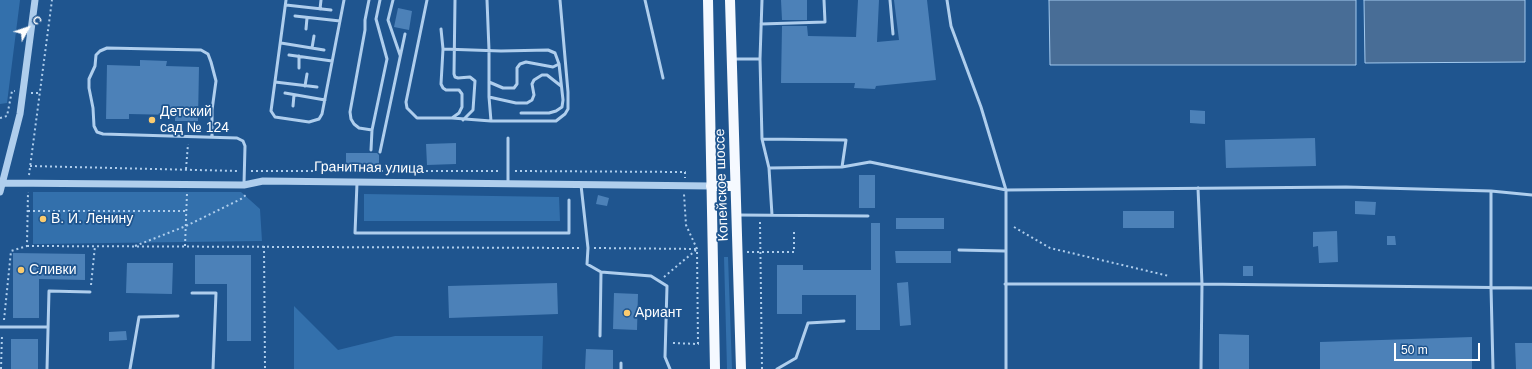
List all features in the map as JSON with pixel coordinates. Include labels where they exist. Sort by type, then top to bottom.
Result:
[{"type":"main road","name":"Копейское шоссе","points":[[708,0],[715,369]]},
{"type":"main road","name":"Копейское шоссе","points":[[730,0],[741,369]]},
{"type":"main road","name":"Гранитная улица","points":[[711,186],[735,186]]},
{"type":"street","points":[[0,192],[21,107],[36,0]]},
{"type":"street","name":"Гранитная улица","points":[[3,183],[244,185],[263,181],[711,186]]},
{"type":"lane","points":[[286,0],[271,111],[275,117],[309,122],[319,119],[322,114],[344,0]]},
{"type":"lane","points":[[320,9],[321,0]]},
{"type":"lane","points":[[368,0],[365,30],[350,112],[351,119],[354,124],[360,128],[372,130]]},
{"type":"lane","points":[[371,150],[372,130],[387,59],[376,19],[380,0]]},
{"type":"lane","points":[[392,0],[388,20],[400,56]]},
{"type":"lane","points":[[427,0],[406,102],[407,108],[417,118],[452,118],[491,121],[556,121],[565,114],[568,109],[568,92],[560,0]]},
{"type":"lane","points":[[454,0],[454,74],[455,77],[470,77],[475,81],[473,110],[463,120]]},
{"type":"lane","points":[[487,0],[489,97],[491,121]]},
{"type":"lane","points":[[645,0],[663,78]]},
{"type":"lane","points":[[762,0],[760,59],[762,140],[769,168],[772,215]]},
{"type":"lane","points":[[761,24],[825,22],[824,0]]},
{"type":"lane","points":[[890,0],[893,34]]},
{"type":"lane","points":[[947,0],[951,26],[980,107],[1006,190],[1006,369]]},
{"type":"lane","points":[[286,5],[331,10]]},
{"type":"lane","points":[[295,16],[340,21]]},
{"type":"lane","points":[[306,29],[307,18]]},
{"type":"lane","points":[[441,29],[443,49],[441,84],[446,90],[459,90],[462,94],[462,107],[459,113],[452,118]]},
{"type":"lane","points":[[380,152],[405,34]]},
{"type":"lane","points":[[312,48],[314,36]]},
{"type":"lane","points":[[281,44],[324,50]]},
{"type":"lane","points":[[212,137],[212,110],[216,81],[208,54],[201,50],[107,48],[100,51],[96,55],[89,79],[89,88],[93,108],[94,126],[97,132],[103,134],[237,138],[243,141],[245,146],[244,185]]},
{"type":"lane","points":[[443,49],[548,50],[555,53],[559,64],[563,100],[562,106],[556,111],[549,113],[521,113]]},
{"type":"lane","points":[[289,55],[332,62]]},
{"type":"lane","points":[[298,68],[299,56]]},
{"type":"lane","points":[[731,58],[760,59]]},
{"type":"lane","points":[[489,82],[503,88],[514,88],[517,84],[517,68],[520,64],[526,62],[553,67],[559,64]]},
{"type":"lane","points":[[305,86],[307,74]]},
{"type":"lane","points":[[489,97],[516,103],[527,103],[532,100],[534,95],[532,84],[534,80],[542,74],[547,75],[561,86]]},
{"type":"lane","points":[[275,82],[317,87]]},
{"type":"lane","points":[[285,93],[325,100]]},
{"type":"lane","points":[[292,106],[294,95]]},
{"type":"lane","points":[[508,138],[508,184]]},
{"type":"lane","points":[[762,140],[846,140],[842,167]]},
{"type":"lane","points":[[769,168],[842,167],[870,162],[1006,190],[1346,187],[1491,191],[1532,195]]},
{"type":"lane","points":[[357,182],[355,233],[569,233],[568,200]]},
{"type":"lane","points":[[581,184],[588,248],[587,264],[601,272],[651,276],[667,286],[665,357],[670,369]]},
{"type":"lane","points":[[1198,188],[1202,284],[1201,369]]},
{"type":"lane","points":[[1491,191],[1493,369]]},
{"type":"lane","points":[[736,215],[868,216]]},
{"type":"lane","points":[[959,250],[1005,251]]},
{"type":"lane","points":[[600,336],[601,272]]},
{"type":"lane","points":[[1005,284],[1202,284],[1532,288]]},
{"type":"lane","points":[[47,369],[49,291],[90,292]]},
{"type":"lane","points":[[192,293],[216,293],[213,369]]},
{"type":"lane","points":[[130,369],[139,317],[178,316]]},
{"type":"lane","points":[[777,369],[796,358],[808,323],[844,321]]},
{"type":"lane","points":[[0,327],[48,328]]},
{"type":"lane","points":[[621,363],[621,369]]},
{"type":"path","points":[[186,169],[188,136]]},
{"type":"path","points":[[134,246],[186,226],[241,199],[263,181]]},
{"type":"path","points":[[186,246],[187,185]]},
{"type":"path","points":[[28,211],[186,211]]},
{"type":"path","points":[[760,215],[762,369]]},
{"type":"path","points":[[1006,223],[1050,248],[1172,276]]},
{"type":"path","points":[[738,252],[794,252],[794,232]]},
{"type":"path","points":[[27,246],[697,249]]},
{"type":"path","points":[[90,292],[95,246]]},
{"type":"path","points":[[264,246],[265,369]]},
{"type":"path","points":[[659,281],[697,249]]},
{"type":"path","points":[[666,343],[698,344],[697,249]]},
{"type":"shaded area","points":[[0,0],[20,0],[7,103],[0,104]]},
{"type":"shaded area","points":[[1049,0],[1356,0],[1356,65],[1050,65]]},
{"type":"shaded area","points":[[1364,0],[1525,0],[1525,62],[1365,63]]},
{"type":"shaded area","points":[[33,192],[241,192],[260,209],[262,241],[33,244]]},
{"type":"shaded area","points":[[364,194],[559,197],[560,221],[364,221]]},
{"type":"shaded area","points":[[724,257],[728,257],[732,369],[727,369]]},
{"type":"shaded area","points":[[294,306],[338,350],[395,336],[543,336],[542,369],[294,369]]},
{"type":"building","points":[[781,0],[807,0],[807,20],[782,20]]},
{"type":"building","points":[[858,0],[879,0],[877,42],[899,40],[894,0],[927,0],[936,80],[876,86],[875,89],[854,88],[855,83],[781,83],[782,26],[807,26],[808,36],[856,37]]},
{"type":"building","points":[[398,8],[412,11],[409,30],[394,27]]},
{"type":"building","points":[[140,60],[167,61],[166,66],[199,67],[198,121],[175,121],[175,115],[129,114],[129,119],[106,119],[107,65],[140,66]]},
{"type":"building","points":[[1190,110],[1205,111],[1205,124],[1190,123]]},
{"type":"building","points":[[1315,138],[1316,166],[1226,168],[1225,140]]},
{"type":"building","points":[[456,143],[456,164],[427,165],[426,144]]},
{"type":"building","points":[[346,153],[377,153],[379,155],[379,165],[346,165]]},
{"type":"building","points":[[859,175],[875,175],[875,208],[859,208]]},
{"type":"building","points":[[598,195],[609,198],[607,206],[596,204]]},
{"type":"building","points":[[1355,201],[1376,202],[1375,215],[1355,214]]},
{"type":"building","points":[[1123,211],[1174,211],[1174,228],[1123,228]]},
{"type":"building","points":[[896,218],[944,218],[944,229],[896,229]]},
{"type":"building","points":[[871,223],[880,223],[880,330],[856,330],[856,295],[802,295],[802,314],[777,314],[777,265],[803,265],[803,270],[871,270]]},
{"type":"building","points":[[1337,231],[1338,262],[1319,263],[1318,246],[1313,247],[1313,232]]},
{"type":"building","points":[[1387,236],[1395,236],[1396,245],[1387,245]]},
{"type":"building","points":[[895,251],[951,251],[951,263],[896,263]]},
{"type":"building","points":[[13,253],[85,254],[85,280],[39,279],[39,318],[13,318]]},
{"type":"building","points":[[195,255],[251,255],[251,341],[227,341],[227,284],[195,284]]},
{"type":"building","points":[[127,263],[173,263],[172,294],[126,293]]},
{"type":"building","points":[[1243,266],[1253,266],[1253,276],[1243,276]]},
{"type":"building","points":[[908,282],[911,325],[900,326],[897,283]]},
{"type":"building","points":[[557,283],[558,314],[449,318],[448,286]]},
{"type":"building","points":[[614,293],[638,294],[637,330],[613,329]]},
{"type":"building","points":[[126,331],[127,340],[109,341],[109,332]]},
{"type":"building","points":[[1219,334],[1249,335],[1249,369],[1219,369]]},
{"type":"building","points":[[1472,337],[1472,369],[1320,369],[1320,342]]},
{"type":"building","points":[[11,339],[38,339],[38,369],[11,369]]},
{"type":"building","points":[[1515,343],[1532,343],[1532,369],[1516,369]]},
{"type":"building","points":[[586,349],[613,350],[613,369],[585,369]]},
{"type":"place","name":"Детский сад № 124","points":[[152,120]]},
{"type":"place","name":"В. И. Ленину","points":[[43,219]]},
{"type":"place","name":"Сливки","points":[[21,270]]},
{"type":"place","name":"Ариант","points":[[627,313]]}]
